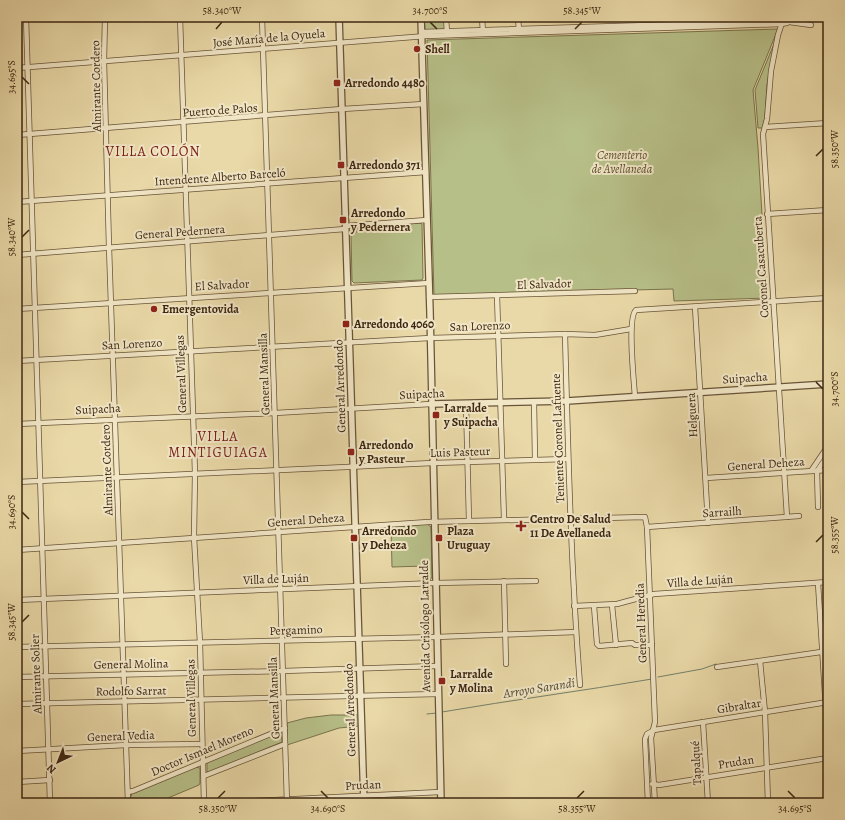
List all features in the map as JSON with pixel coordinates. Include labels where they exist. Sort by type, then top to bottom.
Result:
[{"type":"street","name":"Almirante Solier","points":[[26,17],[50,803]]},
{"type":"street","name":"Almirante Cordero","points":[[105,17],[104,61],[109,247],[128,803]]},
{"type":"street","name":"General Villegas","points":[[180,17],[186,241],[193,416],[194,537],[200,643],[204,803]]},
{"type":"street","name":"General Mansilla","points":[[262,17],[287,801]]},
{"type":"street","name":"General Arredondo","points":[[339,17],[364,803]]},
{"type":"street","name":"Avenida Crisólogo Larralde","points":[[421,17],[441,803]]},
{"type":"street","points":[[446,17],[447,34]]},
{"type":"street","points":[[482,17],[483,32]]},
{"type":"street","points":[[518,17],[519,31]]},
{"type":"street","name":"José María de la Oyuela","points":[[17,68],[340,43],[422,34],[784,21],[811,25]]},
{"type":"street","name":"Coronel Casacuberta","points":[[784,21],[777,40],[770,76],[768,115],[763,134],[787,517]]},
{"type":"street","name":"Puerto de Palos","points":[[17,135],[342,109],[424,104]]},
{"type":"street","points":[[765,127],[828,123]]},
{"type":"street","name":"Intendente Alberto Barceló","points":[[17,202],[426,172]]},
{"type":"street","points":[[768,214],[828,210]]},
{"type":"street","name":"General Pedernera","points":[[17,254],[269,235],[426,220]]},
{"type":"street","name":"El Salvador","points":[[17,309],[428,283]]},
{"type":"street","name":"El Salvador","points":[[429,297],[635,291]]},
{"type":"street","points":[[497,295],[504,519]]},
{"type":"street","points":[[635,396],[631,329],[634,311],[828,298]]},
{"type":"street","name":"Helguera","points":[[695,307],[708,523]]},
{"type":"street","name":"San Lorenzo","points":[[17,361],[349,341],[498,335],[595,335],[631,329]]},
{"type":"street","name":"Teniente Coronel Lafuente","points":[[565,334],[574,606],[580,685]]},
{"type":"street","name":"Suipacha","points":[[17,424],[275,413],[431,404],[567,401],[828,384]]},
{"type":"street","points":[[534,402],[535,460]]},
{"type":"street","points":[[466,403],[469,521]]},
{"type":"street","points":[[811,471],[828,446]]},
{"type":"street","points":[[818,507],[816,471],[828,455]]},
{"type":"street","name":"Luis Pasteur","points":[[17,482],[433,463],[568,459]]},
{"type":"street","name":"General Deheza","points":[[706,478],[828,470]]},
{"type":"street","name":"Sarrailh","points":[[647,527],[799,516]]},
{"type":"street","name":"General Deheza","points":[[17,550],[435,522],[504,519],[645,517]]},
{"type":"street","name":"General Heredia","points":[[645,517],[647,527],[652,645],[654,730],[651,738],[655,803]]},
{"type":"street","name":"Villa de Luján","points":[[17,600],[435,582],[536,580]]},
{"type":"street","points":[[504,581],[506,664]]},
{"type":"street","name":"Villa de Luján","points":[[574,606],[612,604],[650,595],[828,582]]},
{"type":"street","points":[[818,583],[825,651],[828,742]]},
{"type":"street","points":[[612,604],[616,645]]},
{"type":"street","points":[[594,606],[597,644],[599,646],[632,643],[635,645],[652,645]]},
{"type":"street","name":"Pergamino","points":[[17,647],[436,637],[576,632]]},
{"type":"street","points":[[717,666],[825,651]]},
{"type":"street","points":[[760,660],[765,712],[768,803]]},
{"type":"street","name":"General Molina","points":[[17,677],[437,666]]},
{"type":"street","name":"Rodolfo Sarrat","points":[[17,704],[438,694]]},
{"type":"street","name":"Gibraltar","points":[[654,730],[827,702]]},
{"type":"street","name":"Tapalqué","points":[[703,722],[708,803]]},
{"type":"street","name":"Doctor Ismael Moreno","points":[[128,792],[284,728]]},
{"type":"street","points":[[648,803],[645,739],[647,734],[654,730]]},
{"type":"street","name":"General Vedia","points":[[17,751],[126,745],[202,744]]},
{"type":"street","name":"Doctor Ismael Moreno","points":[[204,776],[285,744]]},
{"type":"street","name":"Prudan","points":[[647,784],[654,785],[828,758]]},
{"type":"street","points":[[17,782],[50,780]]},
{"type":"street","name":"Prudan","points":[[214,803],[287,801],[364,795],[440,792]]},
{"type":"green space","points":[[424,17],[444,17],[445,29],[425,30]]},
{"type":"green space","name":"Cementerio de Avellaneda","points":[[778,29],[753,90],[767,298],[674,301],[673,289],[434,295],[427,40]]},
{"type":"green space","points":[[776,39],[767,84],[763,128],[758,128],[755,90]]},
{"type":"green space","points":[[422,224],[422,280],[354,283],[352,281],[351,234],[356,233],[357,229]]},
{"type":"green space","points":[[427,524],[431,527],[432,577],[430,580],[426,579],[425,566],[392,567],[391,527]]},
{"type":"green space","points":[[331,715],[359,715],[359,726],[339,728],[287,745],[287,723],[306,718]]},
{"type":"green space","points":[[281,732],[282,742],[207,772],[207,762]]},
{"type":"green space","points":[[195,767],[200,768],[199,785],[156,803],[131,803],[130,799],[132,793]]},
{"type":"waterway","name":"Arroyo Sarandí","points":[[658,677],[702,669],[716,664]]},
{"type":"waterway","name":"Arroyo Sarandí","points":[[442,712],[652,679]]},
{"type":"waterway","name":"Arroyo Sarandí","points":[[427,714],[437,713]]},
{"type":"place","name":"Shell","points":[[417,49]]},
{"type":"place","name":"Arredondo 4480","points":[[337,83]]},
{"type":"place","name":"Arredondo 371","points":[[341,165]]},
{"type":"place","name":"Arredondo y Pedernera","points":[[343,220]]},
{"type":"place","name":"Emergentovida","points":[[154,309]]},
{"type":"place","name":"Arredondo 4060","points":[[346,324]]},
{"type":"place","name":"Larralde y Suipacha","points":[[436,415]]},
{"type":"place","name":"Arredondo y Pasteur","points":[[351,452]]},
{"type":"place","name":"Centro De Salud 11 De Avellaneda","points":[[521,526]]},
{"type":"place","name":"Arredondo y Deheza","points":[[354,538]]},
{"type":"place","name":"Plaza Uruguay","points":[[439,538]]},
{"type":"place","name":"Larralde y Molina","points":[[442,681]]},
{"type":"district","name":"VILLA COLÓN","points":[[153,151]]},
{"type":"district","name":"VILLA MINTIGUIAGA","points":[[218,444]]}]
